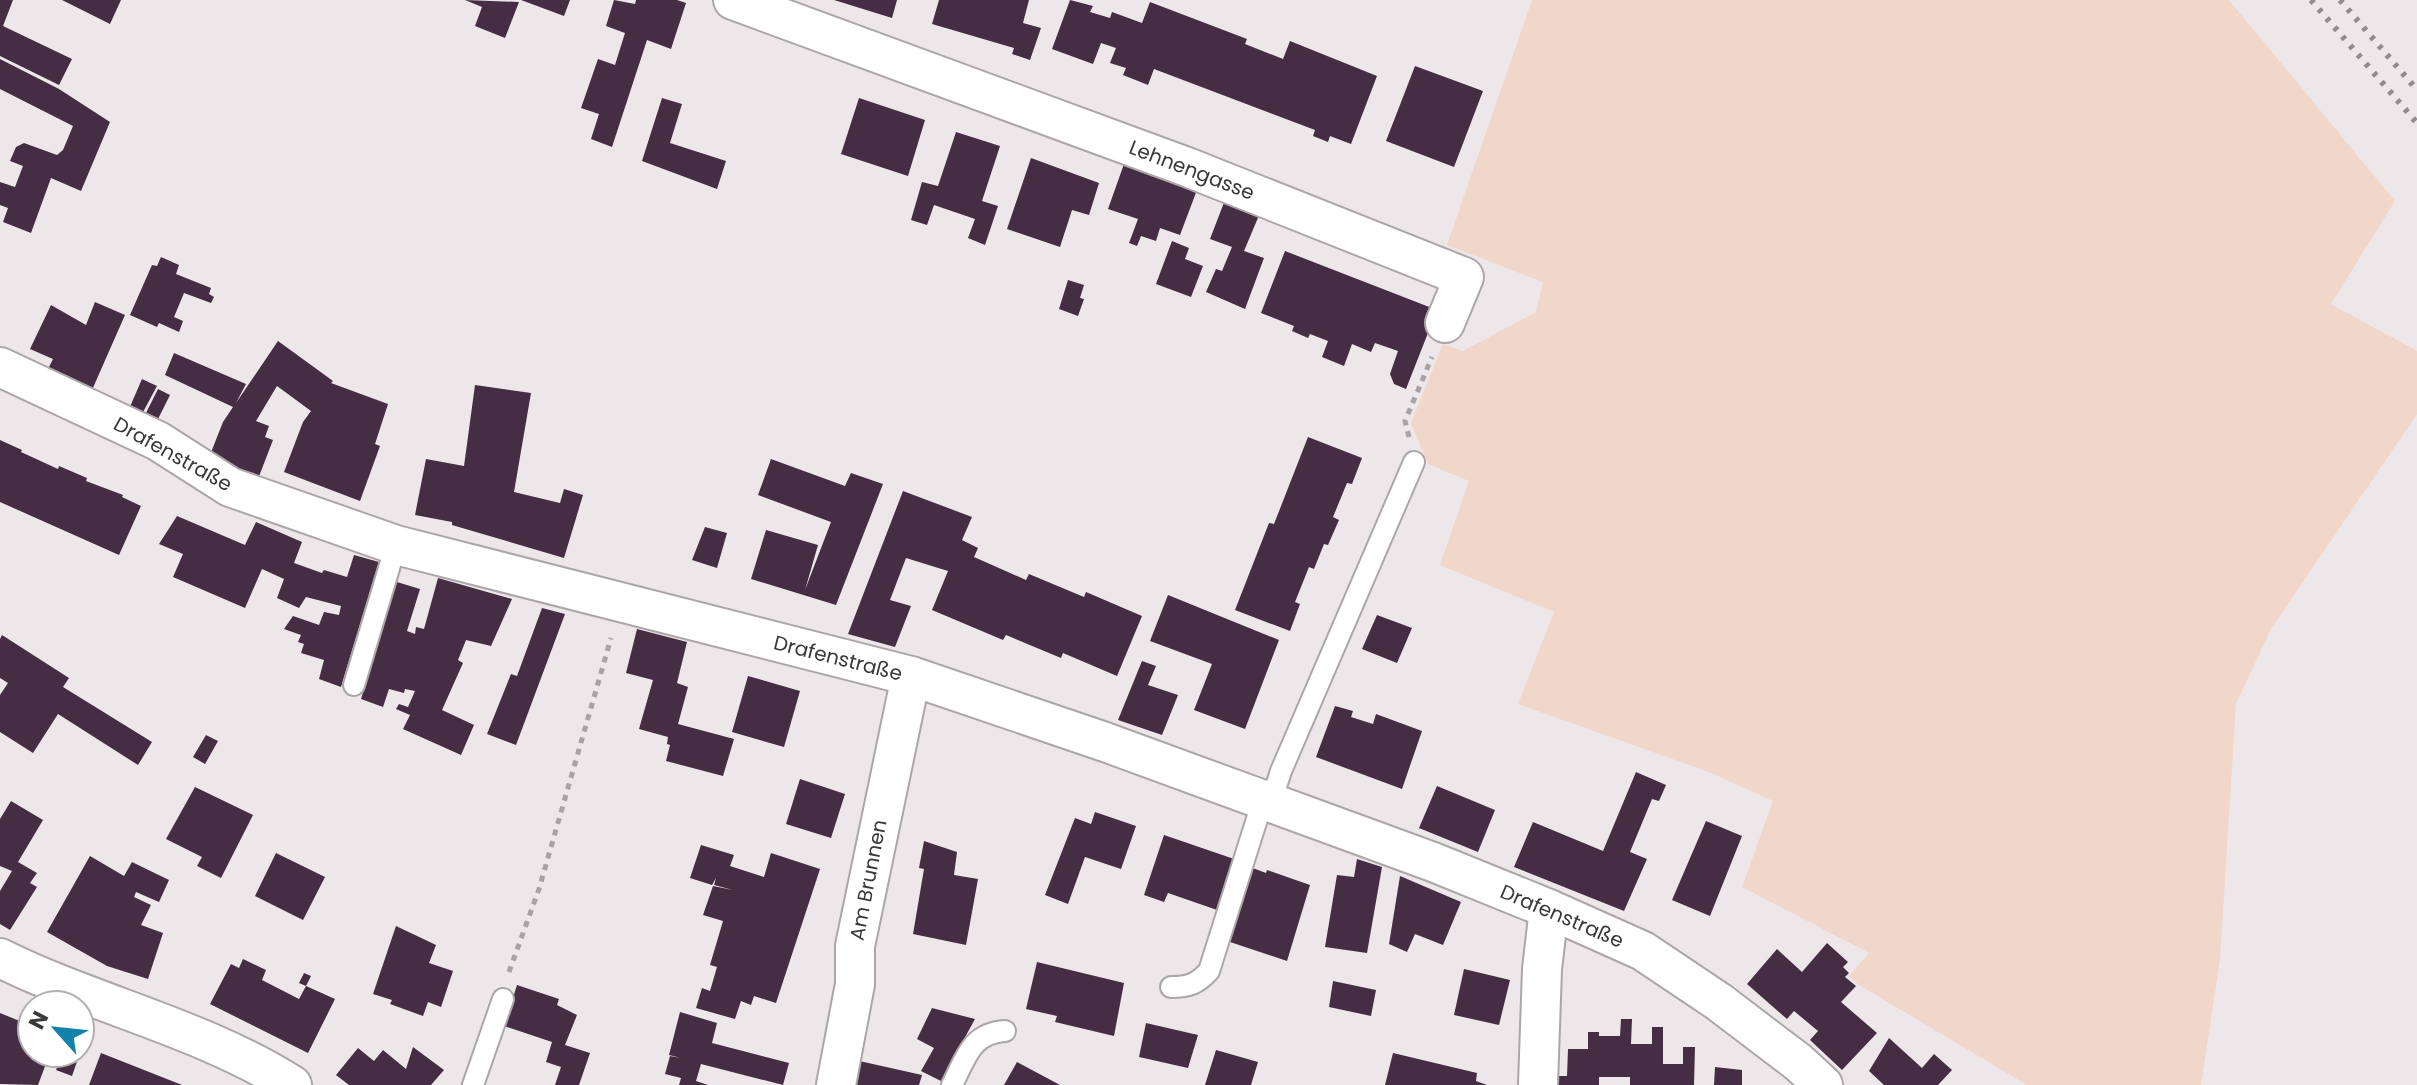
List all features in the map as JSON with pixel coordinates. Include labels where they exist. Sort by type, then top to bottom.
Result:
[{"type":"street","name":"Lehnengasse","points":[[733,0],[1187,167],[1464,277],[1445,323]]},
{"type":"street","name":"Drafenstraße","points":[[0,367],[158,441],[230,487],[396,545],[911,676],[1267,801],[1549,909],[1643,951],[1719,1002],[1823,1085]]},
{"type":"street","name":"Am Brunnen","points":[[836,1085],[855,984],[855,946],[911,676]]},
{"type":"street","points":[[1538,1085],[1542,969],[1549,909]]},
{"type":"street","points":[[0,958],[45,980],[211,1043],[292,1085]]},
{"type":"lane","points":[[1171,987],[1198,983],[1209,971],[1267,801],[1414,462]]},
{"type":"lane","points":[[354,685],[396,545]]},
{"type":"lane","points":[[473,1085],[503,999]]},
{"type":"lane","points":[[952,1085],[976,1041],[989,1032],[1005,1031]]},
{"type":"path","points":[[1414,462],[1405,421],[1445,323]]},
{"type":"path","points":[[503,999],[506,980],[539,889],[621,602]]},
{"type":"shaded area","points":[[1532,0],[2229,0],[2395,201],[2331,304],[2417,351],[2417,414],[2271,629],[2236,704],[2220,960],[2201,1085],[2027,1085],[1859,985],[1849,976],[1869,953],[1742,887],[1773,801],[1709,772],[1518,704],[1554,612],[1440,565],[1469,481],[1428,464],[1411,423],[1443,344],[1463,351],[1536,312],[1543,282],[1447,245]]},
{"type":"building","points":[[0,0],[13,0],[3,26],[72,59],[59,85],[0,56]]},
{"type":"building","points":[[62,0],[121,0],[110,24]]},
{"type":"building","points":[[465,0],[519,2],[505,38],[475,26],[482,7]]},
{"type":"building","points":[[521,0],[570,0],[564,16]]},
{"type":"building","points":[[614,0],[635,4],[636,0],[677,0],[686,3],[671,49],[647,40],[612,147],[591,139],[599,114],[581,108],[598,59],[615,65],[625,33],[606,26]]},
{"type":"building","points":[[834,0],[897,0],[892,18]]},
{"type":"building","points":[[939,0],[1029,0],[1023,23],[1041,28],[1030,60],[1012,54],[1014,48],[932,24]]},
{"type":"building","points":[[1070,0],[1093,6],[1090,12],[1110,18],[1112,12],[1142,23],[1150,2],[1247,39],[1245,44],[1283,59],[1290,41],[1377,76],[1351,144],[1330,136],[1328,142],[1313,136],[1315,130],[1154,69],[1148,85],[1123,75],[1126,68],[1110,63],[1116,48],[1101,43],[1093,64],[1052,49]]},
{"type":"building","points":[[0,59],[59,89],[110,122],[81,191],[51,178],[31,233],[3,222],[8,208],[0,205],[0,182],[15,187],[23,166],[10,161],[16,147],[24,143],[57,155],[63,150],[73,126],[0,89]]},
{"type":"building","points":[[1415,66],[1483,91],[1454,167],[1386,141]]},
{"type":"building","points":[[662,98],[682,104],[670,143],[726,161],[717,189],[642,161]]},
{"type":"building","points":[[859,98],[925,120],[908,176],[841,154]]},
{"type":"building","points":[[956,132],[1000,146],[982,201],[998,206],[985,245],[968,238],[975,219],[934,205],[927,225],[911,220],[922,182],[938,186]]},
{"type":"building","points":[[1031,158],[1099,183],[1089,215],[1072,210],[1060,247],[1007,229]]},
{"type":"building","points":[[1124,164],[1197,190],[1180,235],[1160,228],[1156,241],[1141,236],[1137,246],[1129,243],[1138,219],[1108,209]]},
{"type":"building","points":[[1225,200],[1260,213],[1244,251],[1264,258],[1245,309],[1206,292],[1216,269],[1222,271],[1232,247],[1210,239]]},
{"type":"building","points":[[1172,241],[1189,248],[1185,259],[1203,266],[1191,297],[1156,284]]},
{"type":"building","points":[[1285,251],[1437,310],[1406,389],[1394,384],[1390,374],[1398,351],[1375,343],[1371,352],[1352,344],[1344,366],[1322,357],[1328,341],[1310,334],[1308,338],[1292,331],[1294,326],[1261,313]]},
{"type":"building","points":[[161,257],[179,265],[176,274],[211,288],[209,294],[214,297],[211,303],[184,293],[174,317],[183,321],[179,332],[159,323],[157,327],[130,315],[152,265],[157,266]]},
{"type":"building","points":[[1068,280],[1084,285],[1080,298],[1084,299],[1078,316],[1059,309]]},
{"type":"building","points":[[95,302],[125,315],[92,390],[48,369],[53,359],[30,349],[51,305],[86,325]]},
{"type":"building","points":[[278,341],[333,381],[331,383],[388,404],[375,444],[380,446],[360,501],[284,472],[303,422],[311,411],[277,386],[256,421],[269,426],[265,437],[273,440],[258,479],[208,460],[223,422],[233,407],[165,375],[174,353],[246,384],[236,403]]},
{"type":"building","points":[[142,379],[157,386],[142,414],[129,409]]},
{"type":"building","points":[[475,385],[531,393],[514,492],[560,503],[564,489],[583,495],[564,558],[452,525],[452,522],[415,515],[426,459],[464,466]]},
{"type":"building","points":[[158,389],[170,395],[158,419],[146,413]]},
{"type":"building","points":[[1308,437],[1362,458],[1352,484],[1347,483],[1333,517],[1339,520],[1328,545],[1324,544],[1314,569],[1309,567],[1295,602],[1300,604],[1290,631],[1235,610],[1269,523],[1274,524]]},
{"type":"building","points":[[0,440],[58,469],[59,466],[87,478],[86,481],[123,495],[141,506],[119,555],[0,502]]},
{"type":"building","points":[[771,459],[845,486],[851,473],[883,484],[836,605],[751,579],[766,530],[818,545],[805,590],[831,522],[758,495]]},
{"type":"building","points":[[903,491],[972,517],[962,540],[978,548],[974,557],[1026,580],[1029,574],[1084,597],[1086,592],[1142,616],[1117,676],[1063,653],[1061,658],[1006,635],[1003,640],[932,610],[948,571],[906,558],[890,600],[911,606],[895,647],[848,634]]},
{"type":"building","points":[[177,516],[245,545],[256,522],[302,542],[294,563],[322,573],[324,570],[347,577],[354,555],[379,562],[341,687],[319,679],[324,660],[301,653],[304,644],[298,642],[301,635],[284,629],[293,616],[319,625],[324,612],[339,615],[341,606],[306,597],[299,608],[277,598],[284,579],[262,569],[245,608],[173,577],[183,554],[159,544]]},
{"type":"building","points":[[705,527],[727,533],[717,568],[692,560]]},
{"type":"building","points":[[438,578],[512,599],[491,646],[466,640],[458,660],[463,663],[442,710],[474,725],[461,755],[403,729],[410,715],[396,709],[399,704],[408,707],[415,691],[405,689],[404,693],[389,689],[383,707],[361,699],[397,582],[420,589],[407,631],[415,634],[416,627],[424,629]]},
{"type":"building","points":[[1168,595],[1279,640],[1245,729],[1194,710],[1212,664],[1150,641]]},
{"type":"building","points":[[542,608],[565,614],[516,745],[487,734],[511,674],[517,676]]},
{"type":"building","points":[[1377,615],[1412,628],[1397,663],[1362,649]]},
{"type":"building","points":[[637,629],[687,642],[677,683],[688,687],[678,724],[734,739],[723,776],[666,761],[670,745],[667,744],[668,737],[639,729],[653,680],[626,673]]},
{"type":"building","points":[[2,635],[69,678],[63,687],[152,742],[138,765],[58,714],[33,753],[0,732],[0,695],[8,683],[0,678]]},
{"type":"building","points":[[1142,661],[1156,666],[1148,685],[1178,695],[1162,735],[1118,720]]},
{"type":"building","points":[[748,676],[800,691],[784,747],[732,732]]},
{"type":"building","points":[[1335,706],[1353,711],[1351,717],[1373,724],[1376,714],[1422,731],[1402,789],[1316,757]]},
{"type":"building","points":[[206,735],[218,741],[205,764],[193,757]]},
{"type":"building","points":[[1636,772],[1666,785],[1659,801],[1652,799],[1630,852],[1647,859],[1624,911],[1514,867],[1533,822],[1603,851]]},
{"type":"building","points":[[800,779],[845,794],[831,838],[786,824]]},
{"type":"building","points":[[1437,786],[1495,810],[1478,852],[1419,828]]},
{"type":"building","points":[[195,787],[253,815],[221,878],[197,866],[202,857],[166,839]]},
{"type":"building","points":[[11,801],[43,820],[18,862],[37,873],[30,883],[37,887],[10,930],[0,924],[0,891],[12,871],[0,866],[0,819]]},
{"type":"building","points":[[1095,812],[1136,826],[1121,869],[1085,857],[1068,904],[1045,895],[1075,818],[1091,824]]},
{"type":"building","points":[[1706,821],[1742,836],[1710,916],[1672,900]]},
{"type":"building","points":[[1164,835],[1237,860],[1220,911],[1168,893],[1164,902],[1144,895]]},
{"type":"building","points":[[924,841],[957,852],[954,875],[978,879],[966,945],[913,934],[924,869],[919,868]]},
{"type":"building","points":[[701,845],[734,855],[730,866],[764,877],[771,853],[820,869],[776,1003],[754,996],[751,1005],[741,1001],[735,1019],[696,1008],[702,988],[710,991],[717,967],[710,965],[723,921],[703,915],[713,886],[733,890],[714,885],[716,878],[712,885],[690,878]]},
{"type":"building","points":[[276,853],[325,877],[303,920],[255,896]]},
{"type":"building","points":[[90,856],[124,876],[132,862],[169,880],[159,902],[136,892],[134,897],[151,905],[141,925],[163,933],[148,979],[107,966],[47,932]]},
{"type":"building","points":[[1357,859],[1382,867],[1367,953],[1325,947],[1337,875],[1354,877]]},
{"type":"building","points":[[1250,867],[1310,885],[1287,961],[1227,941]]},
{"type":"building","points":[[1400,876],[1461,902],[1443,945],[1415,934],[1407,952],[1389,944]]},
{"type":"building","points":[[396,926],[436,945],[429,963],[453,971],[441,1007],[428,1002],[423,1016],[373,994]]},
{"type":"building","points":[[1827,943],[1848,962],[1843,967],[1849,973],[1845,977],[1856,986],[1841,1002],[1877,1033],[1842,1070],[1810,1040],[1818,1031],[1794,1011],[1787,1019],[1747,984],[1777,949],[1802,972]]},
{"type":"building","points":[[243,959],[266,970],[262,980],[299,999],[306,986],[335,999],[308,1053],[210,1004],[231,964],[239,968]]},
{"type":"building","points":[[1037,962],[1124,983],[1114,1036],[1055,1022],[1057,1016],[1026,1009]]},
{"type":"building","points":[[1464,969],[1510,980],[1499,1025],[1454,1015]]},
{"type":"building","points":[[304,973],[311,976],[306,986],[299,983]]},
{"type":"building","points":[[1333,981],[1376,990],[1371,1016],[1329,1007]]},
{"type":"building","points":[[517,985],[559,999],[557,1005],[577,1015],[565,1045],[590,1053],[579,1085],[555,1085],[561,1067],[546,1062],[552,1042],[504,1026]]},
{"type":"building","points":[[932,1008],[975,1019],[941,1081],[921,1071],[934,1048],[917,1039]]},
{"type":"building","points":[[680,1012],[717,1023],[712,1043],[789,1063],[783,1085],[701,1064],[696,1081],[708,1085],[679,1085],[681,1078],[665,1074],[670,1056],[681,1058],[669,1055]]},
{"type":"building","points":[[0,1013],[16,1020],[16,1069],[44,1069],[38,1085],[0,1084]]},
{"type":"building","points":[[1621,1019],[1632,1019],[1631,1044],[1652,1044],[1652,1027],[1663,1027],[1663,1064],[1683,1064],[1683,1047],[1695,1047],[1694,1085],[1630,1085],[1630,1077],[1599,1077],[1599,1085],[1556,1085],[1556,1076],[1567,1076],[1568,1049],[1588,1049],[1588,1032],[1599,1032],[1599,1036],[1620,1036]]},
{"type":"building","points":[[1146,1023],[1198,1035],[1188,1068],[1139,1057]]},
{"type":"building","points":[[1889,1038],[1922,1068],[1934,1054],[1952,1070],[1938,1085],[1884,1085],[1869,1071]]},
{"type":"building","points":[[413,1047],[444,1070],[431,1085],[349,1085],[336,1075],[358,1048],[374,1061],[383,1050],[406,1069]]},
{"type":"building","points":[[1216,1050],[1258,1062],[1251,1085],[1205,1085]]},
{"type":"building","points":[[101,1053],[182,1085],[89,1085]]},
{"type":"building","points":[[1393,1053],[1477,1073],[1476,1081],[1487,1085],[1385,1085]]},
{"type":"building","points":[[855,1060],[922,1075],[919,1085],[849,1085]]},
{"type":"building","points":[[1017,1062],[1060,1085],[1004,1085]]},
{"type":"building","points":[[1715,1067],[1742,1070],[1742,1085],[1714,1085]]},
{"type":"building","points":[[56,1069],[74,1069],[72,1076]]},
{"type":"railway","points":[[2311,0],[2417,123]]},
{"type":"railway","points":[[2340,0],[2417,90]]}]
